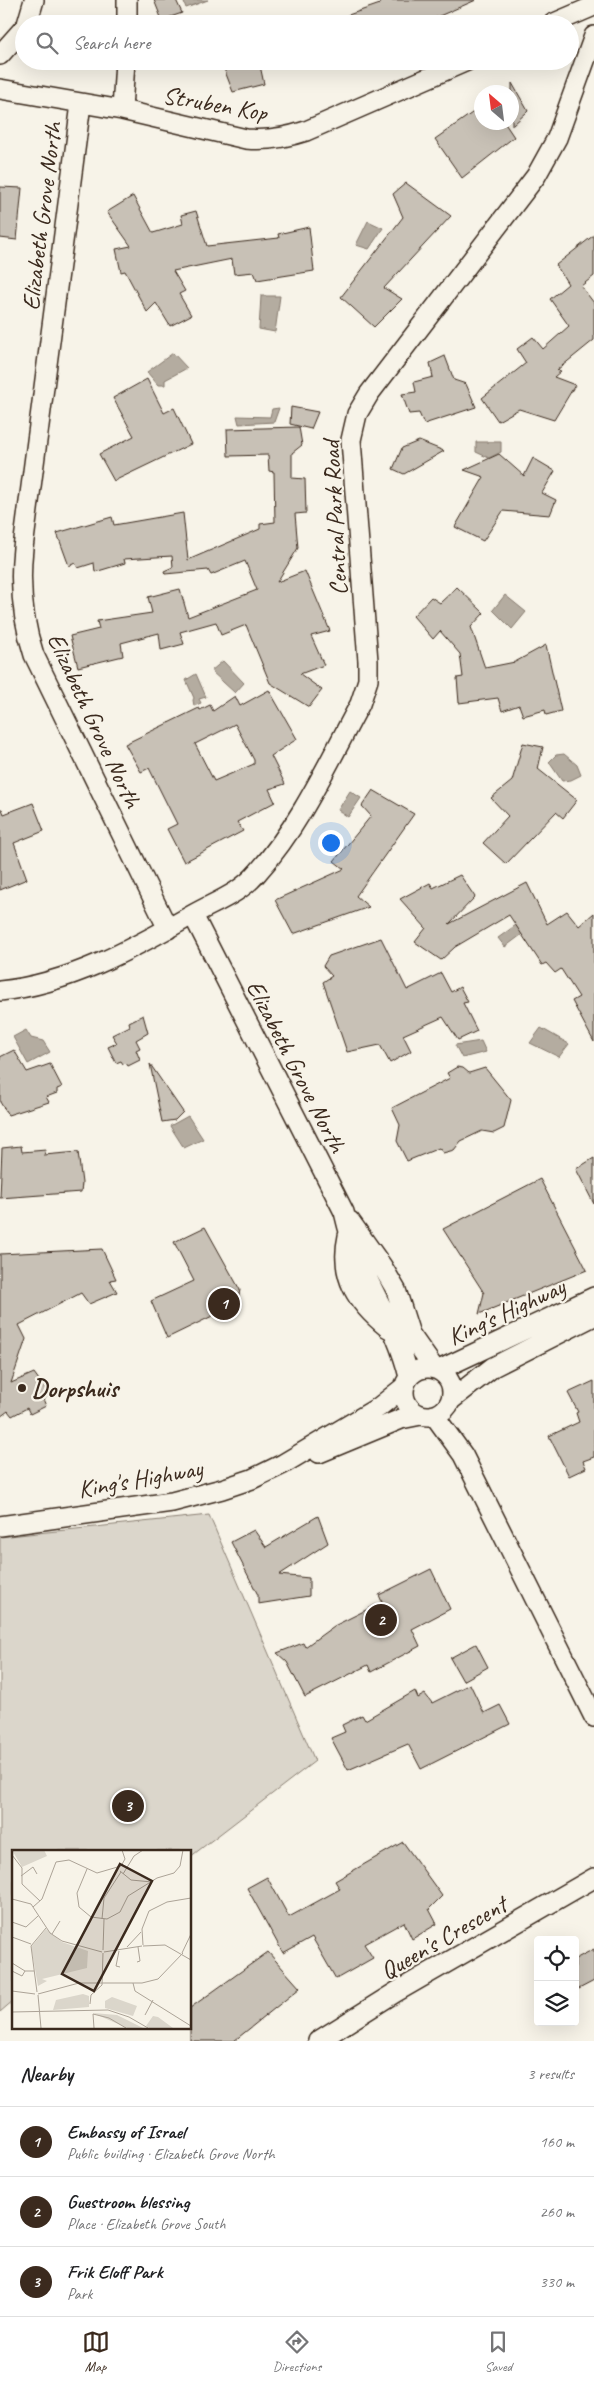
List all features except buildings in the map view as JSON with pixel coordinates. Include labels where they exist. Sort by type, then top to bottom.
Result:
[{"type":"street","points":[[30,15],[34,0]]},
{"type":"street","points":[[127,0],[127,15]]},
{"type":"street","points":[[573,15],[594,6]]},
{"type":"street","name":"Central Park Road","points":[[0,991],[22,989],[83,970],[168,929],[233,894],[257,874],[280,846],[360,704],[368,680],[351,450],[357,414],[380,378],[536,176],[557,138],[594,36]]},
{"type":"street","points":[[0,54],[15,38]]},
{"type":"street","points":[[122,110],[124,70]]},
{"type":"street","name":"Struben Kop","points":[[0,89],[122,110],[246,139],[280,139],[306,131],[446,70]]},
{"type":"street","name":"Elizabeth Grove North","points":[[81,104],[24,540],[20,582],[22,605],[34,656],[168,929]]},
{"type":"street","name":"Elizabeth Grove North","points":[[193,915],[344,1212],[382,1266],[396,1290],[410,1334],[436,1369]]},
{"type":"street","name":"Elizabeth Grove North","points":[[344,1212],[348,1234],[359,1261],[396,1335],[407,1382]]},
{"type":"street","name":"King's Highway","points":[[436,1369],[594,1297]]},
{"type":"street","name":"King's Highway","points":[[450,1402],[492,1367],[594,1316]]},
{"type":"street","points":[[450,1402],[445,1409],[427,1415],[414,1412],[406,1402],[407,1382],[419,1370],[436,1369],[446,1376],[452,1386],[450,1402],[463,1455],[594,1717]]},
{"type":"street","name":"King's Highway","points":[[0,1526],[172,1502],[230,1487],[283,1464],[379,1407],[407,1382]]},
{"type":"street","points":[[427,1415],[463,1455]]},
{"type":"street","name":"King's Highway","points":[[283,1464],[324,1451],[401,1419],[427,1415]]},
{"type":"street","name":"Queen's Crescent","points":[[318,2041],[396,1992],[594,1878]]},
{"type":"shaded area","points":[[183,0],[208,0],[186,8]]},
{"type":"shaded area","points":[[368,221],[383,228],[369,249],[356,245]]},
{"type":"shaded area","points":[[261,296],[280,296],[275,332],[259,329]]},
{"type":"shaded area","points":[[173,353],[187,368],[165,380],[165,385],[158,385],[147,372]]},
{"type":"shaded area","points":[[279,408],[274,422],[239,424],[237,416],[270,417],[272,409]]},
{"type":"shaded area","points":[[476,442],[501,442],[501,452],[489,458],[476,452]]},
{"type":"shaded area","points":[[505,595],[526,612],[512,629],[493,610]]},
{"type":"shaded area","points":[[223,661],[244,683],[235,693],[211,671]]},
{"type":"shaded area","points":[[196,674],[206,697],[199,699],[201,703],[194,706],[194,698],[186,680]]},
{"type":"shaded area","points":[[564,754],[577,765],[581,775],[571,780],[562,781],[549,762],[556,755]]},
{"type":"shaded area","points":[[350,791],[361,798],[348,817],[338,810]]},
{"type":"shaded area","points":[[527,917],[533,926],[505,947],[498,938]]},
{"type":"shaded area","points":[[541,1028],[569,1044],[559,1057],[530,1043]]},
{"type":"shaded area","points":[[26,1030],[31,1038],[43,1041],[50,1052],[28,1064],[13,1037]]},
{"type":"shaded area","points":[[481,1041],[486,1052],[462,1058],[455,1045]]},
{"type":"shaded area","points":[[188,1116],[203,1139],[184,1148],[170,1126]]},
{"type":"shaded area","points":[[209,1515],[315,1761],[191,1856],[191,1850],[12,1850],[12,2002],[0,2012],[0,1537]]},
{"type":"place","name":"Embassy of Israel","points":[[224,1304]]},
{"type":"place","name":"Dorpshuis","points":[[22,1388]]},
{"type":"place","name":"Guestroom blessing","points":[[381,1620]]},
{"type":"place","name":"Frik Eloff Park","points":[[128,1806]]}]
